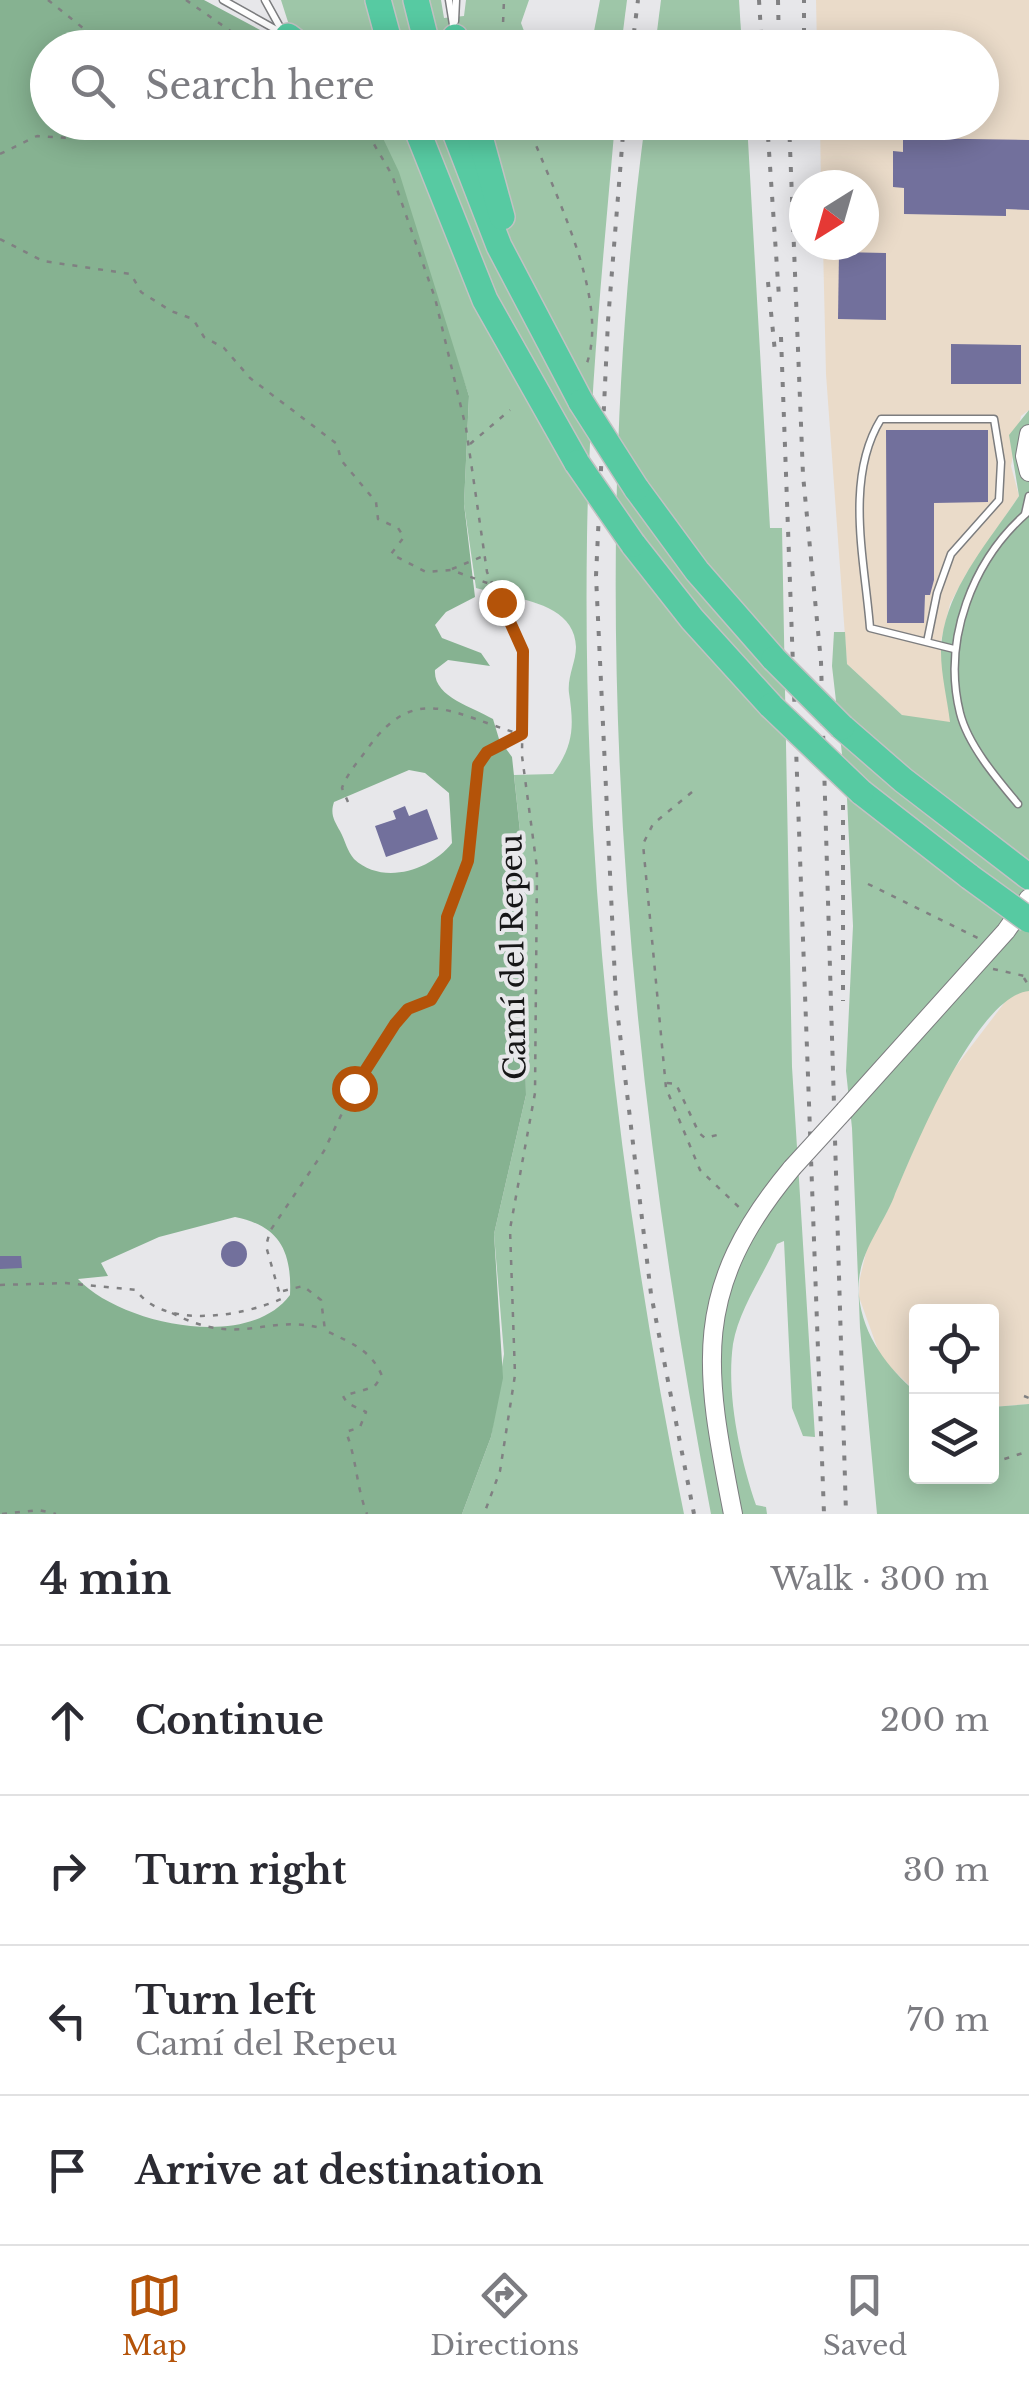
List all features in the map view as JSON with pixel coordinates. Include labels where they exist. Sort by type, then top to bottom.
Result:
[{"type":"highway","points":[[378,0],[386,30]]},
{"type":"highway","points":[[416,0],[424,30]]},
{"type":"highway","points":[[406,140],[436,183]]},
{"type":"highway","points":[[420,140],[485,300],[576,464],[632,544],[692,619],[771,706],[862,792],[1029,920]]},
{"type":"highway","points":[[458,140],[524,298],[581,402],[636,488],[697,571],[774,659],[842,727],[1029,877]]},
{"type":"highway","points":[[481,140],[524,298]]},
{"type":"street","points":[[1029,434],[1025,456],[1029,472]]},
{"type":"street","points":[[736,1509],[715,1406],[710,1359],[714,1313],[732,1254],[752,1219],[792,1168],[993,945],[1029,898]]},
{"type":"lane","points":[[266,0],[272,18],[284,30]]},
{"type":"lane","points":[[448,0],[454,30]]},
{"type":"lane","points":[[456,0],[456,30]]},
{"type":"lane","points":[[225,1],[275,30]]},
{"type":"lane","points":[[926,642],[937,592],[952,554],[999,500],[1002,462],[994,418],[880,420],[867,442],[860,491],[870,628],[926,642],[954,649]]},
{"type":"lane","points":[[1018,804],[996,777],[960,717],[954,649],[960,618],[980,571],[1027,512],[1029,496]]},
{"type":"path","points":[[48,0],[86,30]]},
{"type":"path","points":[[186,0],[229,30]]},
{"type":"path","points":[[503,30],[504,0]]},
{"type":"path","points":[[0,154],[30,139]]},
{"type":"path","name":"Camí del Repeu","points":[[373,140],[410,219],[435,298],[469,444],[483,557],[491,584],[523,651],[522,734],[538,868],[535,1093],[510,1230],[515,1375],[500,1471],[484,1514]]},
{"type":"path","points":[[534,140],[590,292],[593,344],[587,364]]},
{"type":"path","points":[[0,239],[43,261],[131,274],[141,292],[170,312],[193,320],[204,337],[224,348],[250,378],[337,444],[341,460],[376,502],[378,519],[398,528],[404,537],[391,554],[434,574],[483,557]]},
{"type":"path","points":[[469,444],[510,410]]},
{"type":"path","points":[[451,570],[491,584]]},
{"type":"path","points":[[348,802],[342,788],[348,774],[385,724],[410,707],[442,709],[522,734]]},
{"type":"path","points":[[167,1310],[208,1315],[258,1309],[281,1299],[282,1291],[266,1246],[270,1231],[324,1151],[345,1104],[395,1024],[408,1009],[431,1000],[445,977],[447,917],[468,861],[478,765],[487,752],[522,734]]},
{"type":"path","points":[[692,792],[652,824],[643,844],[666,1083],[700,1170],[752,1219]]},
{"type":"path","points":[[868,884],[993,945]]},
{"type":"path","points":[[979,960],[1010,976],[1026,977],[1029,986]]},
{"type":"path","points":[[666,1083],[676,1084],[699,1133],[704,1138],[717,1134]]},
{"type":"path","points":[[0,1285],[66,1284],[136,1290],[144,1301],[203,1328],[233,1332],[303,1323],[362,1347],[382,1376],[374,1388],[343,1396],[347,1404],[366,1412],[360,1427],[346,1432],[360,1469],[357,1485],[367,1514]]},
{"type":"path","points":[[282,1291],[302,1286],[320,1300],[325,1330]]},
{"type":"path","points":[[999,1461],[1029,1451]]},
{"type":"path","points":[[2,1514],[17,1510],[56,1514]]},
{"type":"shaded area","points":[[816,0],[1029,0],[1029,410],[1021,416],[1011,466],[1019,496],[950,604],[941,641],[951,723],[903,716],[847,664],[826,374],[823,260],[879,260],[879,170],[821,170],[820,140],[999,140],[999,30],[817,30]]},
{"type":"shaded area","points":[[1029,991],[1029,1404],[999,1406],[999,1304],[909,1304],[909,1385],[881,1358],[859,1297],[868,1244],[886,1214],[941,1086],[1008,998]]},
{"type":"green space","points":[[0,0],[204,0],[260,30],[30,30],[30,140],[384,140],[399,172],[469,396],[464,504],[475,597],[446,612],[435,625],[442,638],[481,653],[490,666],[448,660],[435,670],[440,687],[447,694],[493,719],[499,739],[512,757],[521,841],[526,1095],[494,1234],[503,1378],[491,1437],[462,1514],[0,1514]],"holes":[[[409,770],[425,773],[449,793],[452,843],[432,861],[406,871],[379,872],[354,859],[333,817],[334,802]],[[235,1217],[273,1234],[280,1243],[289,1266],[290,1295],[271,1313],[245,1323],[216,1327],[152,1319],[97,1295],[78,1279],[108,1276],[101,1263],[159,1237]]]},
{"type":"green space","points":[[281,0],[441,0],[444,18],[464,16],[466,0],[529,0],[521,23],[524,30],[291,30]]},
{"type":"green space","points":[[600,0],[627,0],[623,30],[594,30]]},
{"type":"green space","points":[[661,0],[739,0],[741,30],[657,30]]},
{"type":"green space","points":[[383,140],[614,140],[588,486],[591,783],[598,906],[623,1150],[640,1272],[684,1514],[462,1514],[491,1437],[504,1354],[494,1234],[526,1095],[521,841],[514,775],[553,774],[565,754],[571,735],[569,687],[576,647],[573,631],[553,610],[476,588],[464,504],[469,396]]},
{"type":"green space","points":[[643,140],[748,140],[770,528],[782,528],[792,1067],[815,1437],[803,1436],[792,1408],[784,1241],[777,1244],[746,1305],[736,1331],[731,1363],[733,1405],[745,1467],[756,1505],[766,1507],[767,1514],[711,1514],[655,1169],[622,821],[616,646],[617,471],[627,297]]},
{"type":"green space","points":[[1029,410],[1029,991],[1009,999],[988,1019],[949,1079],[870,1245],[861,1269],[859,1296],[871,1338],[909,1385],[909,1484],[999,1484],[999,1406],[1029,1404],[1029,1514],[877,1514],[860,1328],[846,1071],[853,926],[847,798],[832,666],[834,632],[845,632],[847,664],[902,715],[950,722],[941,658],[946,618],[962,581],[1019,496],[1009,435]]},
{"type":"building","points":[[903,140],[1029,140],[1029,210],[1006,209],[1006,216],[904,214],[904,188],[893,187],[893,151],[903,152]]},
{"type":"building","points":[[879,253],[886,253],[886,320],[838,319],[839,260],[879,260]]},
{"type":"building","points":[[951,344],[1021,345],[1021,384],[951,384]]},
{"type":"building","points":[[886,430],[988,430],[988,502],[934,503],[934,580],[930,595],[925,595],[924,623],[887,623]]},
{"type":"building","points":[[405,806],[409,816],[427,809],[438,839],[386,857],[375,826],[396,819],[393,811]]},
{"type":"building","points":[[234,1241],[243,1245],[247,1254],[243,1263],[234,1267],[225,1263],[221,1254],[225,1245]]},
{"type":"building","points":[[0,1256],[21,1256],[22,1268],[0,1269]]},
{"type":"railway","points":[[634,30],[638,0]]},
{"type":"railway","points":[[759,0],[761,30]]},
{"type":"railway","points":[[778,0],[779,30]]},
{"type":"railway","points":[[804,0],[804,30]]},
{"type":"railway","points":[[623,140],[608,321],[596,576],[616,1001],[651,1294],[694,1514]]},
{"type":"railway","points":[[768,140],[779,297]]},
{"type":"railway","points":[[790,140],[803,475],[821,662],[846,1514]]},
{"type":"railway","points":[[768,282],[775,352]]},
{"type":"railway","points":[[781,337],[824,1514]]},
{"type":"railway","points":[[843,805],[843,1001]]},
{"type":"route","points":[[354,1088],[395,1024],[408,1009],[431,1000],[445,977],[447,917],[468,861],[478,765],[487,752],[522,734],[523,651],[501,602]]}]
